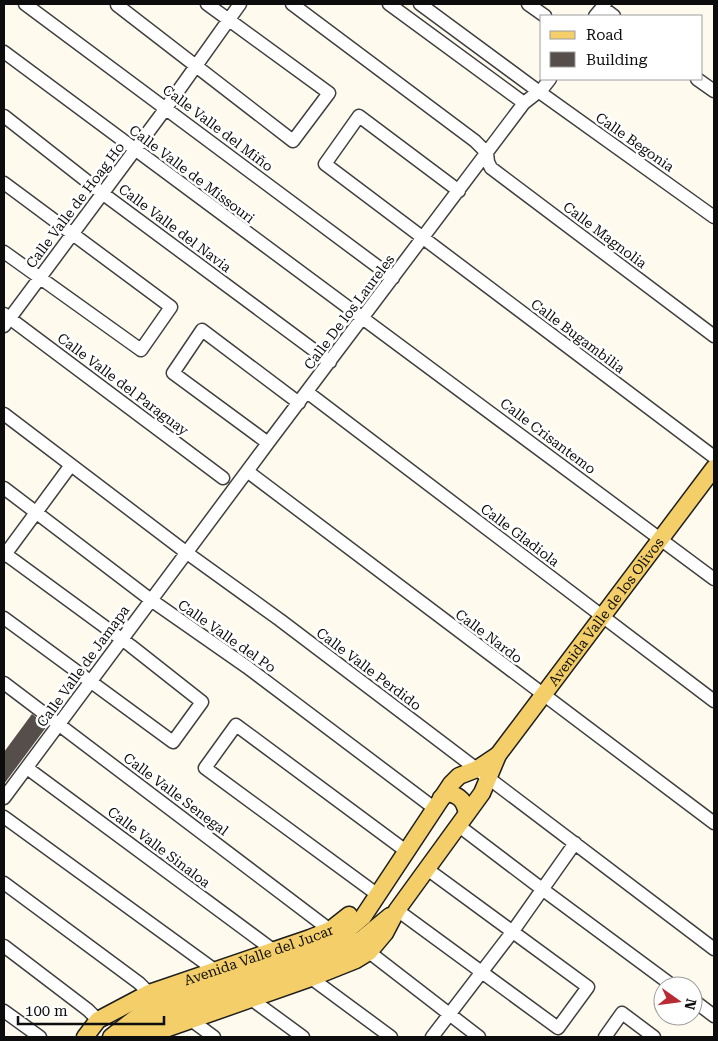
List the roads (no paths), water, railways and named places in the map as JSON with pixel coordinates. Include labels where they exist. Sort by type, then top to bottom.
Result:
[{"type":"main road","name":"Avenida Valle de los Olivos","points":[[482,773],[498,755],[542,694],[714,468]]},
{"type":"main road","name":"Avenida Valle del Jucar","points":[[129,1037],[146,1025],[169,1014],[335,941],[362,917],[451,784],[459,776],[482,773],[482,793],[397,910],[385,933],[369,952],[356,960],[311,978],[145,1037]]},
{"type":"main road","points":[[437,804],[448,794],[457,795],[464,801],[463,820]]},
{"type":"main road","name":"Avenida Valle del Jucar","points":[[85,1037],[98,1020],[149,993],[330,930],[364,901],[378,895]]},
{"type":"main road","name":"Avenida Valle del Jucar","points":[[110,1037],[142,1013],[166,1002],[335,954],[362,939],[397,910]]},
{"type":"street","name":"Calle Valle del Miño","points":[[25,4],[394,278]]},
{"type":"street","points":[[117,4],[294,141],[328,93],[207,4]]},
{"type":"street","name":"Calle Valle de Hoag Ho","points":[[6,320],[135,150],[240,4]]},
{"type":"street","points":[[292,4],[474,141],[487,153]]},
{"type":"street","points":[[389,4],[524,103]]},
{"type":"street","name":"Calle Begonia","points":[[420,4],[538,91],[714,216]]},
{"type":"street","points":[[528,4],[544,15]]},
{"type":"street","points":[[601,9],[612,15]]},
{"type":"street","name":"Calle Valle de Missouri","points":[[4,52],[363,318]]},
{"type":"street","name":"Calle De los Laureles","points":[[187,553],[524,103],[549,80]]},
{"type":"street","points":[[698,80],[714,91]]},
{"type":"street","name":"Calle Valle del Navia","points":[[4,116],[102,193],[330,362]]},
{"type":"street","name":"Calle Bugambilia","points":[[459,191],[359,116],[325,164],[714,457]]},
{"type":"street","name":"Calle Magnolia","points":[[487,153],[491,168],[714,336]]},
{"type":"street","points":[[4,183],[171,307],[141,350],[4,252]]},
{"type":"street","name":"Calle Crisantemo","points":[[363,318],[714,579]]},
{"type":"street","name":"Calle Valle del Paraguay","points":[[6,320],[223,478]]},
{"type":"street","points":[[268,443],[173,373],[202,330],[299,403]]},
{"type":"street","name":"Calle Gladiola","points":[[307,392],[714,701]]},
{"type":"street","name":"Calle Valle Perdido","points":[[4,414],[187,553],[280,620],[714,949]]},
{"type":"street","points":[[4,618],[173,742],[202,702],[4,554],[72,465]]},
{"type":"street","name":"Calle Nardo","points":[[247,471],[714,823]]},
{"type":"street","name":"Calle Valle del Po","points":[[4,488],[151,600],[437,804]]},
{"type":"street","name":"Calle Valle de Jamapa","points":[[4,798],[187,553]]},
{"type":"street","name":"Calle Valle Senegal","points":[[4,683],[330,930]]},
{"type":"street","points":[[378,895],[205,768],[236,725],[406,851]]},
{"type":"street","name":"Calle Valle Sinaloa","points":[[27,768],[273,950]]},
{"type":"street","points":[[4,817],[216,971]]},
{"type":"street","points":[[463,820],[542,889],[659,976]]},
{"type":"street","points":[[432,1037],[512,931],[575,843]]},
{"type":"street","points":[[397,910],[480,973],[558,1028],[588,987],[427,869]]},
{"type":"street","points":[[4,883],[139,983],[149,993]]},
{"type":"street","points":[[4,946],[88,1010],[98,1020]]},
{"type":"street","points":[[369,952],[479,1037]]},
{"type":"street","points":[[311,978],[391,1037]]},
{"type":"street","points":[[252,999],[303,1037]]},
{"type":"street","points":[[703,1008],[714,1016]]},
{"type":"street","points":[[4,1011],[40,1037]]},
{"type":"street","points":[[605,1037],[622,1013],[654,1037]]},
{"type":"street","points":[[190,1020],[214,1037]]}]
